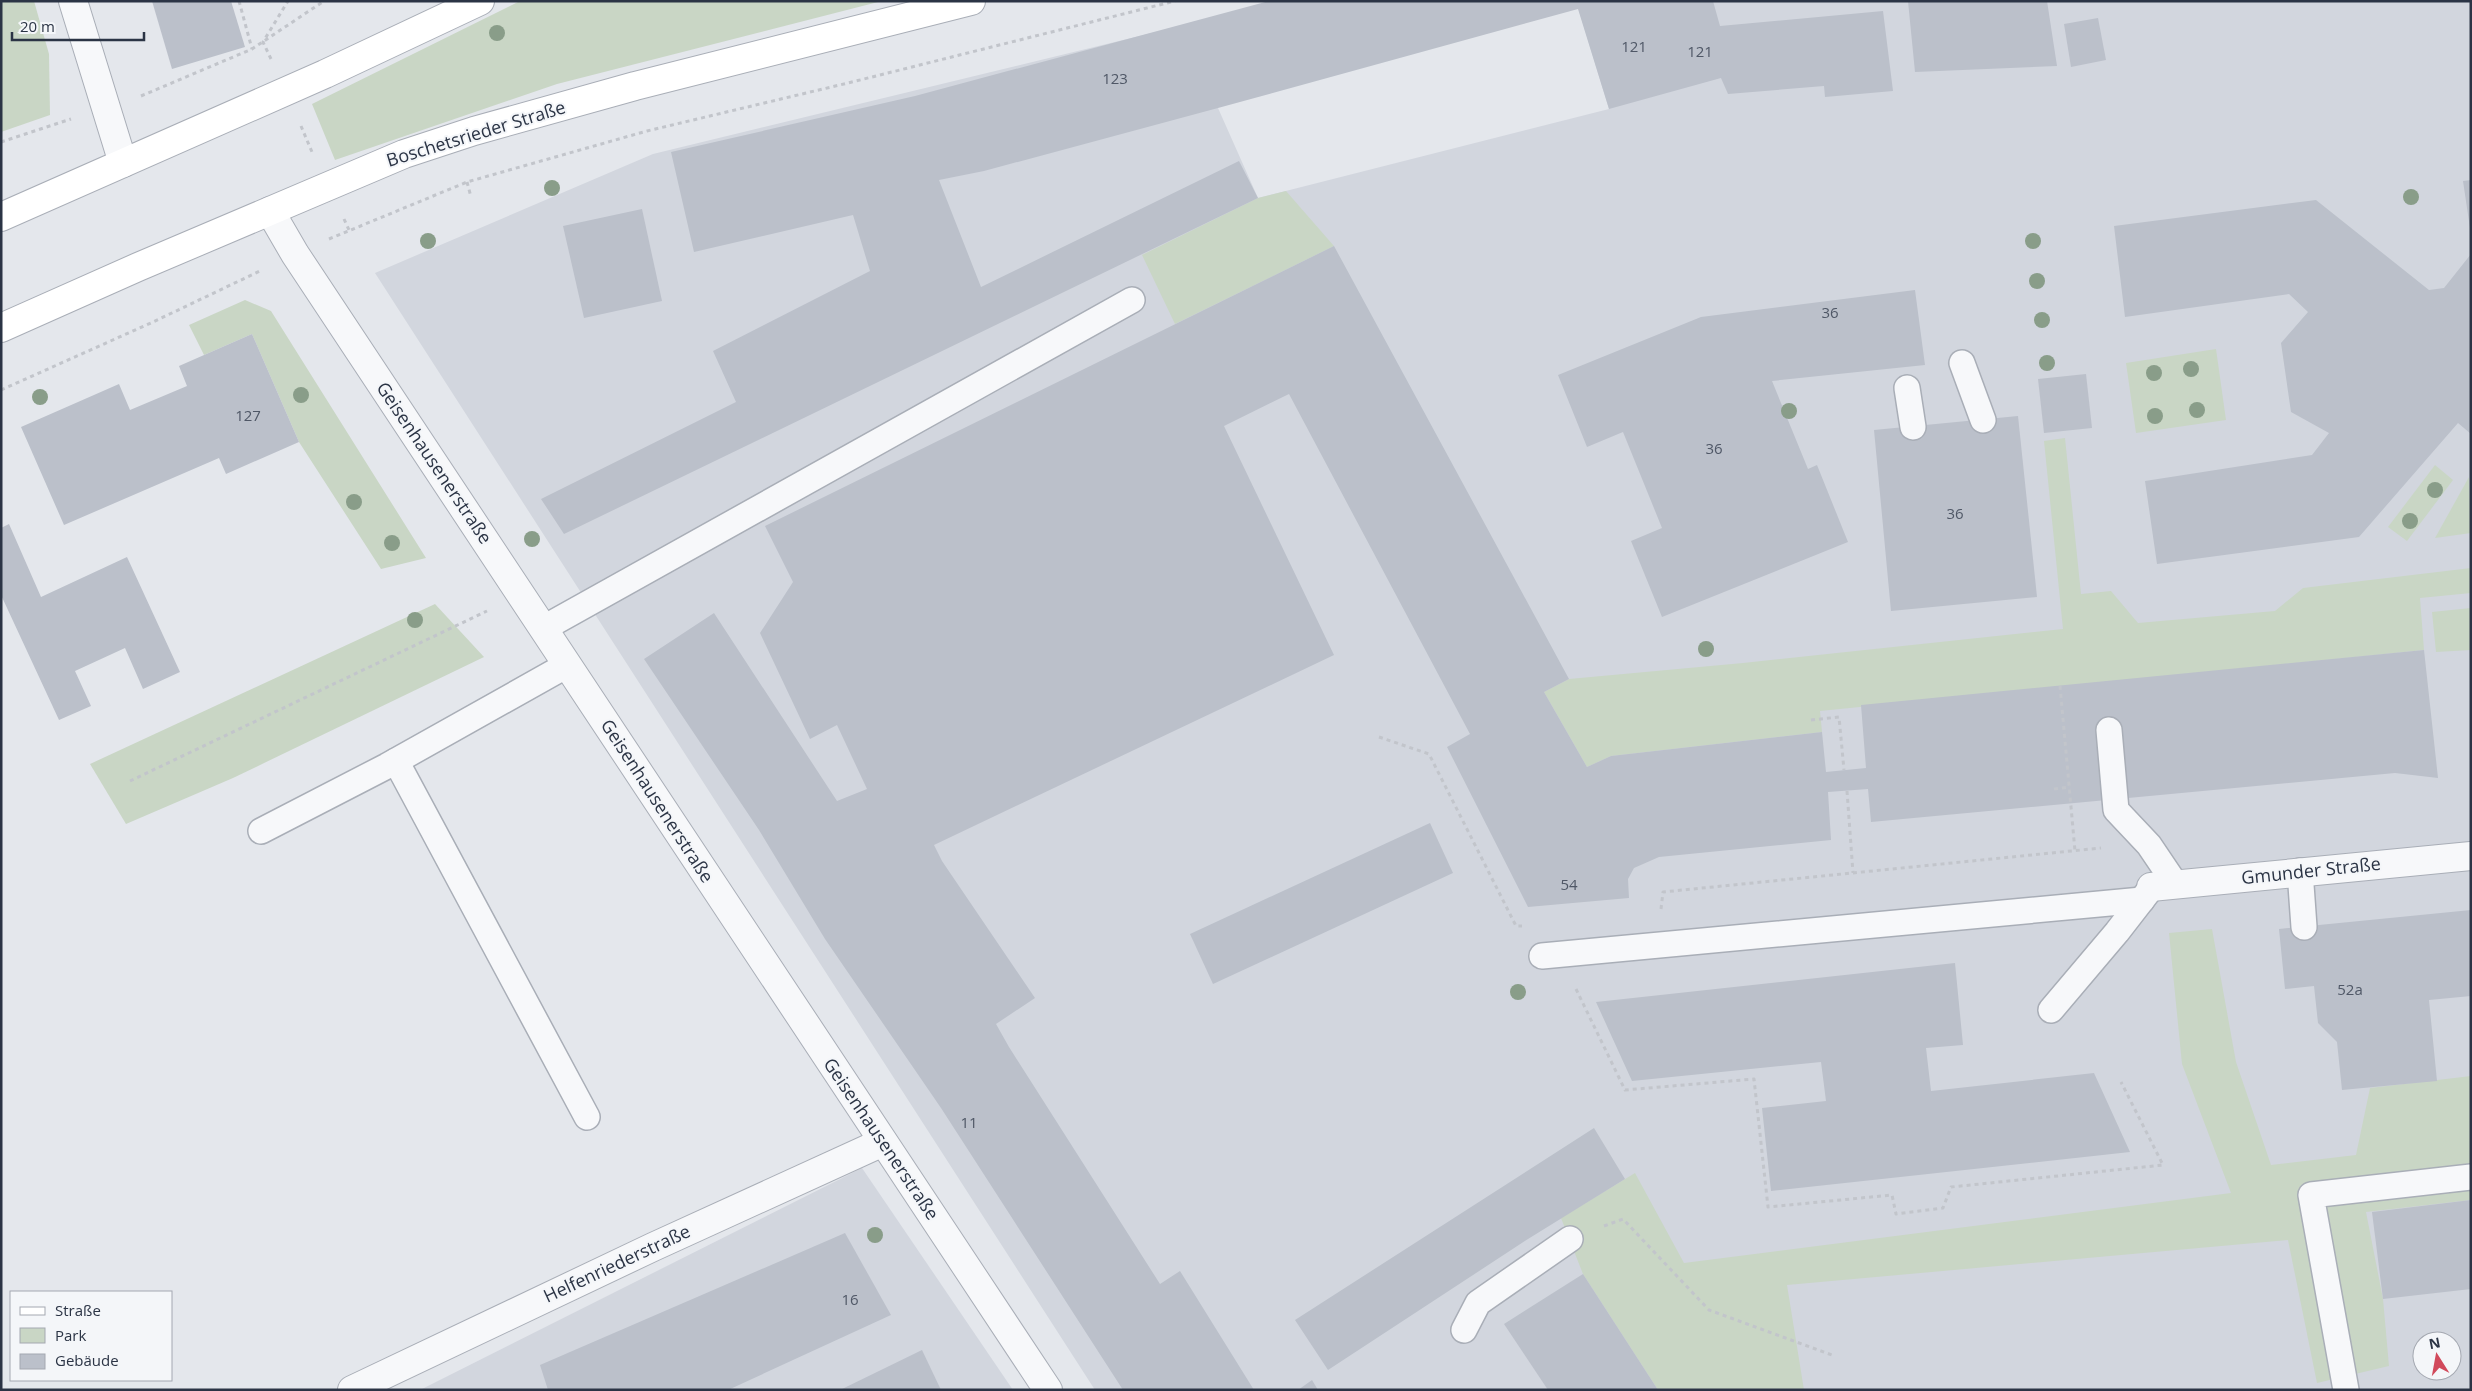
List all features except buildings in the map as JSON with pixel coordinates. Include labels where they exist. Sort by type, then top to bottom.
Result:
[{"type":"main road","points":[[1,217],[285,91],[480,1]]},
{"type":"main road","name":"Boschetsrieder Straße","points":[[1,328],[404,154],[484,128],[635,86],[971,1]]},
{"type":"street","points":[[73,1],[123,163]]},
{"type":"street","name":"Geisenhausenerstraße","points":[[270,211],[295,254],[1048,1390]]},
{"type":"street","name":"Gmunder Straße","points":[[2157,891],[2300,871],[2471,856]]},
{"type":"street","name":"Helfenriederstraße","points":[[352,1390],[635,1255],[883,1142]]},
{"type":"lane","points":[[544,628],[1132,300]]},
{"type":"lane","points":[[1962,362],[1983,420]]},
{"type":"lane","points":[[1907,388],[1913,427]]},
{"type":"lane","points":[[261,831],[396,761],[567,665]]},
{"type":"lane","points":[[2109,730],[2116,810],[2148,845],[2157,891]]},
{"type":"lane","points":[[396,761],[587,1117]]},
{"type":"lane","points":[[2300,871],[2304,927]]},
{"type":"lane","points":[[1542,956],[2157,891]]},
{"type":"lane","points":[[2051,1010],[2157,891]]},
{"type":"lane","points":[[2346,1390],[2312,1195],[2471,1177]]},
{"type":"lane","points":[[1464,1330],[1478,1303],[1570,1239]]},
{"type":"path","points":[[239,1],[252,49]]},
{"type":"path","points":[[264,42],[288,1]]},
{"type":"path","points":[[1,142],[165,88],[252,49],[324,1]]},
{"type":"path","points":[[1,390],[153,322],[295,254],[467,182],[646,131],[848,83],[1175,1]]},
{"type":"path","points":[[264,42],[327,186],[349,230]]},
{"type":"path","points":[[467,182],[471,197]]},
{"type":"path","points":[[130,781],[522,595]]},
{"type":"path","points":[[2060,686],[2075,850]]},
{"type":"path","points":[[1811,720],[1839,717],[1844,770]]},
{"type":"path","points":[[1379,736],[1429,754],[1516,926],[1525,925]]},
{"type":"path","points":[[2054,789],[2070,787]]},
{"type":"path","points":[[1847,791],[1854,873]]},
{"type":"path","points":[[1661,911],[1662,892],[2075,850],[2148,845]]},
{"type":"path","points":[[1573,982],[1625,1090],[1754,1079],[1768,1207],[1892,1195],[1896,1214],[1943,1208],[1951,1187],[2163,1165],[2121,1082]]},
{"type":"path","points":[[1570,1239],[1623,1219],[1709,1310],[1832,1355]]},
{"type":"shaded area","points":[[1576,1],[2471,1],[2471,1390],[1095,1390],[375,273],[653,154],[1193,23],[1218,108],[1258,198],[1609,109]]},
{"type":"shaded area","points":[[862,1168],[1013,1390],[420,1390]]},
{"type":"green space","points":[[1,1],[34,1],[49,54],[50,115],[1,132]]},
{"type":"green space","points":[[520,1],[882,1],[557,84],[335,160],[312,104]]},
{"type":"green space","points":[[1286,191],[1334,246],[1175,324],[1142,255],[1258,198]]},
{"type":"green space","points":[[245,300],[271,311],[426,558],[381,569],[299,442],[252,334],[204,355],[189,325]]},
{"type":"green space","points":[[2216,349],[2226,420],[2136,433],[2126,363]]},
{"type":"green space","points":[[2065,438],[2081,594],[2111,591],[2138,623],[2275,611],[2303,588],[2471,568],[2471,593],[2420,598],[2424,650],[1820,711],[1822,732],[1611,756],[1587,767],[1544,692],[1569,679],[1743,663],[2063,629],[2044,441]]},
{"type":"green space","points":[[2435,465],[2453,480],[2407,541],[2388,527]]},
{"type":"green space","points":[[2469,477],[2471,533],[2435,538]]},
{"type":"green space","points":[[435,604],[484,657],[233,778],[126,824],[90,764]]},
{"type":"green space","points":[[2471,608],[2471,650],[2436,652],[2432,612]]},
{"type":"green space","points":[[2212,929],[2236,1062],[2271,1165],[2356,1155],[2370,1088],[2471,1076],[2471,1200],[2366,1212],[2383,1299],[2389,1366],[2317,1383],[2288,1240],[1787,1285],[1804,1390],[1658,1390],[1583,1274],[1561,1218],[1635,1173],[1684,1263],[2231,1193],[2182,1064],[2169,933]]}]
